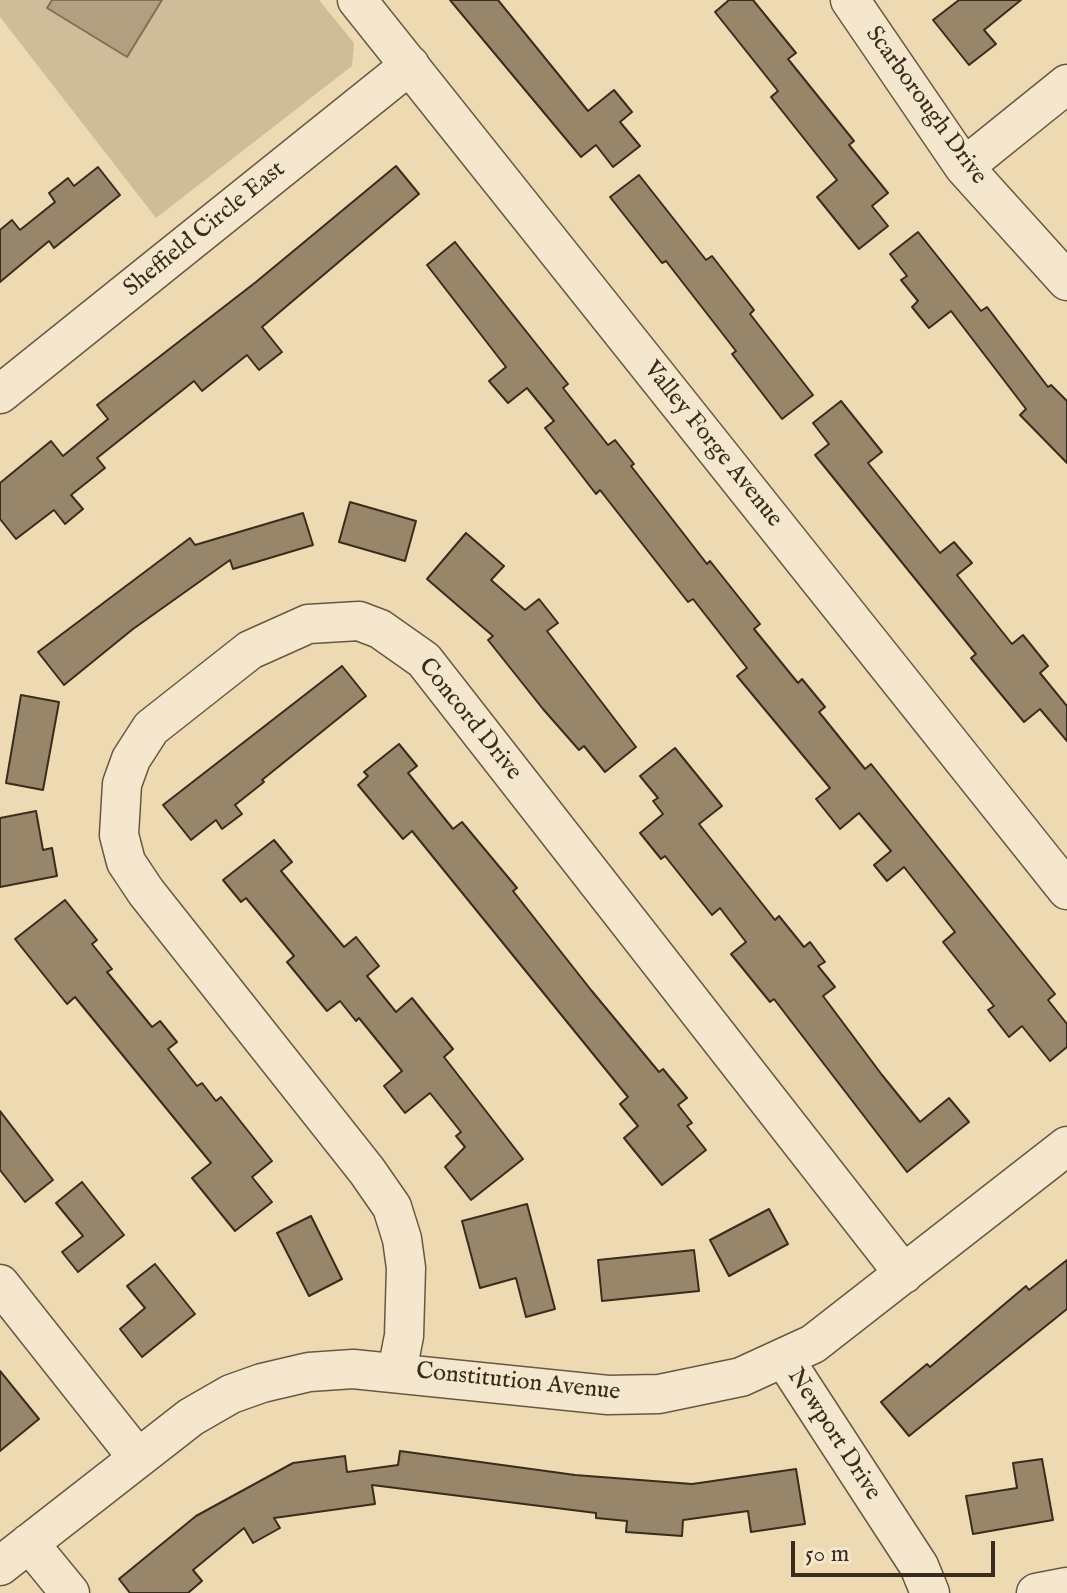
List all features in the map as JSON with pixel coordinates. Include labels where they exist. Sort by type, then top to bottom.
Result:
[{"type":"street","name":"Valley Forge Avenue","points":[[357,0],[1067,890]]},
{"type":"street","name":"Scarborough Drive","points":[[850,0],[964,167],[1067,281]]},
{"type":"street","name":"Sheffield Circle East","points":[[0,394],[410,65]]},
{"type":"street","points":[[964,167],[1067,84]]},
{"type":"street","name":"Concord Drive","points":[[397,1371],[404,1336],[406,1268],[402,1239],[392,1207],[367,1171],[146,892],[126,862],[119,835],[122,784],[131,759],[151,728],[250,650],[308,624],[359,621],[380,629],[424,660],[904,1274]]},
{"type":"street","name":"Constitution Avenue","points":[[0,1566],[191,1417],[231,1394],[262,1383],[309,1372],[397,1371],[608,1395],[659,1394],[704,1387],[785,1360],[813,1344],[1067,1146]]},
{"type":"street","points":[[0,1284],[137,1457]]},
{"type":"street","name":"Newport Drive","points":[[785,1360],[919,1566],[930,1593]]},
{"type":"street","points":[[29,1543],[70,1593]]},
{"type":"street","points":[[1036,1593],[1067,1587]]},
{"type":"shaded area","points":[[0,0],[319,0],[354,43],[352,66],[156,218],[0,17]]},
{"type":"shaded area","points":[[52,0],[162,0],[127,57],[47,8]]},
{"type":"building","points":[[450,0],[498,0],[588,111],[614,90],[632,112],[620,122],[640,146],[613,167],[596,145],[581,157]]},
{"type":"building","points":[[729,0],[753,0],[796,53],[788,59],[854,141],[849,145],[888,193],[872,206],[888,226],[859,249],[817,197],[837,180],[771,97],[778,91],[715,12]]},
{"type":"building","points":[[959,0],[1021,0],[984,30],[996,44],[969,65],[933,20]]},
{"type":"building","points":[[396,166],[419,194],[262,327],[282,352],[259,370],[247,355],[202,391],[194,381],[97,458],[105,468],[71,495],[83,509],[65,524],[54,510],[16,539],[0,519],[0,483],[51,441],[63,456],[108,419],[97,405],[256,282]]},
{"type":"building","points":[[98,167],[120,195],[54,248],[49,241],[0,282],[0,230],[12,220],[20,230],[55,202],[49,193],[68,178],[74,186]]},
{"type":"building","points":[[639,175],[706,260],[712,256],[754,310],[750,314],[813,395],[782,419],[732,354],[736,351],[666,261],[662,263],[610,197]]},
{"type":"building","points":[[918,232],[981,311],[987,307],[1048,387],[1051,385],[1067,401],[1067,463],[1020,415],[1026,409],[951,311],[929,328],[912,307],[918,301],[901,280],[907,276],[890,254]]},
{"type":"building","points":[[455,242],[568,384],[563,388],[608,445],[615,440],[634,464],[631,466],[707,564],[710,561],[760,624],[754,629],[798,683],[802,679],[825,707],[819,712],[865,769],[871,764],[1055,994],[1048,1000],[1067,1024],[1067,1047],[1050,1061],[1022,1026],[1009,1037],[988,1010],[994,1006],[943,942],[955,932],[904,867],[887,881],[874,865],[891,851],[859,813],[840,829],[816,799],[830,788],[737,676],[747,668],[693,599],[688,602],[600,490],[596,494],[545,428],[554,421],[527,388],[508,403],[489,381],[506,367],[427,265]]},
{"type":"building","points":[[841,401],[882,452],[868,463],[940,553],[954,542],[972,563],[957,575],[1012,644],[1023,635],[1048,666],[1040,673],[1067,706],[1067,741],[1040,709],[1024,722],[971,658],[976,654],[815,455],[829,444],[813,423]]},
{"type":"building","points":[[350,502],[416,521],[405,561],[339,542]]},
{"type":"building","points":[[303,513],[313,545],[233,569],[230,560],[133,629],[64,685],[38,652],[190,538],[195,545]]},
{"type":"building","points":[[466,533],[504,566],[491,580],[525,610],[539,599],[558,623],[547,631],[636,747],[605,772],[584,746],[579,750],[543,709],[488,640],[493,636],[427,579]]},
{"type":"building","points":[[342,666],[366,696],[235,805],[242,814],[222,829],[216,820],[191,840],[163,805]]},
{"type":"building","points":[[21,695],[59,702],[43,790],[6,783]]},
{"type":"building","points":[[399,744],[417,766],[408,773],[453,829],[462,822],[517,888],[513,891],[591,990],[659,1072],[663,1069],[687,1098],[678,1105],[692,1123],[687,1126],[706,1150],[662,1185],[624,1138],[638,1126],[620,1104],[628,1097],[412,831],[403,839],[358,785],[368,776],[364,772]]},
{"type":"building","points":[[675,748],[722,806],[699,824],[775,920],[779,916],[804,947],[810,942],[825,962],[818,966],[835,987],[823,996],[882,1075],[920,1122],[949,1098],[969,1122],[907,1172],[774,999],[770,1002],[731,954],[746,942],[720,908],[712,915],[665,856],[661,859],[640,833],[663,814],[653,801],[658,798],[640,776]]},
{"type":"building","points":[[36,811],[43,850],[52,848],[57,876],[0,887],[0,818]]},
{"type":"building","points":[[274,840],[292,862],[281,871],[344,947],[356,937],[379,966],[367,976],[396,1012],[412,998],[453,1049],[444,1057],[523,1159],[471,1200],[445,1167],[465,1147],[456,1136],[461,1132],[430,1093],[405,1113],[384,1086],[402,1071],[359,1018],[356,1021],[340,1001],[327,1011],[287,962],[294,956],[246,898],[241,902],[223,880]]},
{"type":"building","points":[[65,900],[97,940],[92,944],[112,969],[107,972],[152,1027],[160,1021],[177,1042],[168,1049],[197,1086],[202,1083],[216,1101],[221,1097],[272,1161],[252,1177],[272,1202],[235,1231],[192,1178],[211,1163],[75,997],[67,1004],[15,939]]},
{"type":"building","points":[[0,1111],[53,1180],[25,1202],[0,1170]]},
{"type":"building","points":[[82,1182],[124,1235],[78,1272],[62,1252],[83,1236],[56,1203]]},
{"type":"building","points":[[527,1204],[555,1309],[526,1317],[516,1278],[480,1288],[462,1221]]},
{"type":"building","points":[[769,1209],[788,1244],[729,1276],[710,1240]]},
{"type":"building","points":[[311,1216],[342,1279],[309,1296],[277,1233]]},
{"type":"building","points":[[694,1250],[699,1291],[602,1301],[598,1260]]},
{"type":"building","points":[[1067,1260],[1067,1309],[909,1436],[881,1402],[927,1364],[930,1367],[1026,1286],[1029,1290]]},
{"type":"building","points":[[155,1264],[195,1314],[142,1357],[120,1329],[145,1308],[127,1286]]},
{"type":"building","points":[[0,1371],[39,1419],[0,1451]]},
{"type":"building","points":[[400,1451],[575,1475],[692,1484],[796,1469],[805,1524],[751,1532],[748,1511],[683,1520],[682,1536],[626,1532],[627,1521],[596,1518],[596,1513],[372,1485],[375,1504],[274,1518],[280,1528],[253,1543],[244,1528],[193,1570],[202,1581],[188,1593],[130,1593],[119,1579],[196,1516],[293,1463],[345,1456],[347,1472],[398,1465]]},
{"type":"building","points":[[1042,1459],[1053,1520],[973,1534],[966,1496],[1017,1488],[1013,1463]]}]
